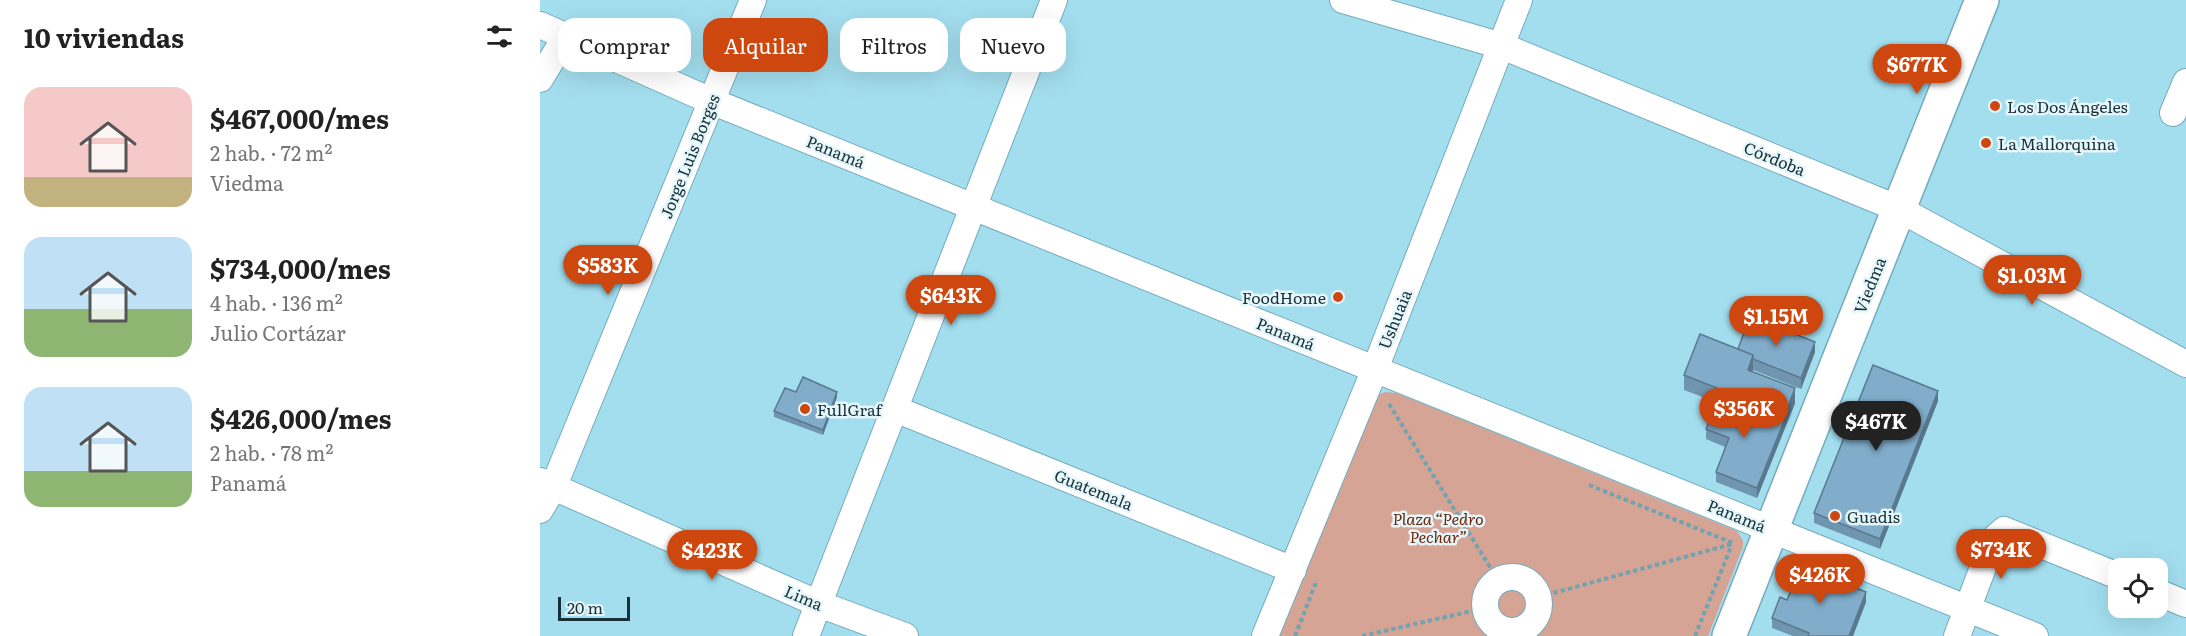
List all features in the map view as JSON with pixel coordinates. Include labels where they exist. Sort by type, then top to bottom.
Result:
[{"type":"street","name":"Jorge Luis Borges","points":[[540,510],[547,484],[753,0]]},
{"type":"street","points":[[806,636],[1054,0]]},
{"type":"street","name":"Córdoba","points":[[1344,0],[1502,46],[1899,208],[2186,364]]},
{"type":"street","name":"Ushuaia","points":[[1265,636],[1374,369],[1519,0]]},
{"type":"street","name":"Viedma","points":[[1729,636],[1982,0]]},
{"type":"street","name":"Panamá","points":[[540,25],[558,33]]},
{"type":"street","points":[[540,79],[558,49]]},
{"type":"street","name":"Panamá","points":[[646,72],[711,101],[2035,636]]},
{"type":"street","points":[[2173,113],[2186,82]]},
{"type":"street","name":"Guatemala","points":[[895,409],[1293,570]]},
{"type":"street","name":"Lima","points":[[547,484],[819,604],[905,636]]},
{"type":"street","points":[[1957,636],[1990,549],[1996,537],[2004,530],[2108,572]]},
{"type":"street","points":[[1506,577],[1523,578],[1530,582],[1539,597],[1539,611],[1529,632],[1500,632],[1492,623],[1485,608],[1487,592],[1498,580],[1506,577]]},
{"type":"street","points":[[2168,597],[2186,604]]},
{"type":"path","points":[[1389,404],[1400,408]]},
{"type":"path","points":[[1384,415],[1389,404]]},
{"type":"path","points":[[1389,404],[1498,580]]},
{"type":"path","points":[[1588,485],[1733,543]]},
{"type":"path","points":[[1539,597],[1733,543]]},
{"type":"path","points":[[1695,636],[1733,543]]},
{"type":"path","points":[[1295,636],[1322,570]]},
{"type":"path","points":[[1362,636],[1485,608]]},
{"type":"green space","name":"Plaza “Pedro Pechar”","points":[[1385,392],[1396,393],[1737,531],[1743,541],[1743,547],[1708,636],[1276,636],[1374,397]]},
{"type":"building","points":[[1750,316],[1815,342],[1801,378],[1753,359],[1753,355],[1738,349]]},
{"type":"building","points":[[1700,334],[1753,355],[1748,370],[1795,388],[1785,415],[1684,375]]},
{"type":"building","points":[[1873,365],[1938,391],[1880,539],[1814,513]]},
{"type":"building","name":"FullGraf","points":[[803,377],[837,392],[823,430],[774,411],[785,388],[796,392]]},
{"type":"building","points":[[1719,394],[1785,419],[1757,488],[1716,472],[1729,438],[1706,429]]},
{"type":"building","points":[[1801,566],[1866,592],[1849,636],[1808,636],[1809,633],[1772,618],[1780,597],[1787,600]]},
{"type":"place","name":"Los Dos Ángeles","points":[[1995,106]]},
{"type":"place","name":"La Mallorquina","points":[[1986,143]]},
{"type":"place","name":"FoodHome","points":[[1338,297]]},
{"type":"place","name":"FullGraf","points":[[805,409]]},
{"type":"place","name":"Guadis","points":[[1835,516]]}]
